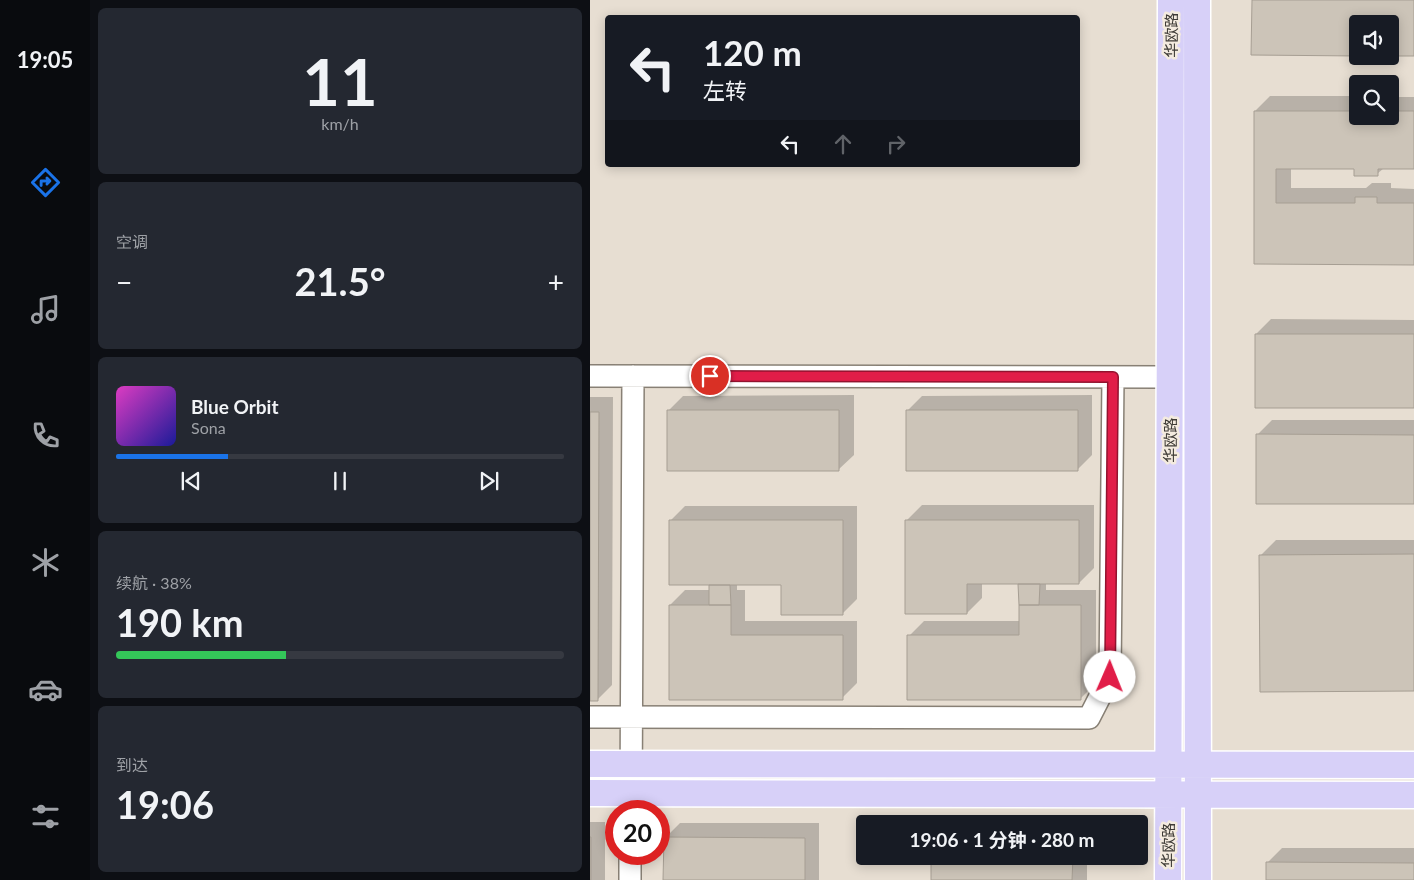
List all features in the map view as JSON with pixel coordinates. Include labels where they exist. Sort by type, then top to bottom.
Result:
[{"type":"main road","name":"华欧路","points":[[1168,880],[1171,0]]},
{"type":"main road","name":"华欧路","points":[[1198,0],[1198,880]]},
{"type":"main road","points":[[590,764],[1414,765]]},
{"type":"main road","points":[[590,793],[622,800]]},
{"type":"main road","points":[[670,801],[1168,795],[1414,795]]},
{"type":"lane","points":[[590,376],[1170,377]]},
{"type":"lane","points":[[631,800],[633,376]]},
{"type":"lane","points":[[590,717],[1089,718],[1110,677],[1113,377]]},
{"type":"lane","points":[[630,865],[630,880]]},
{"type":"building","points":[[1252,0],[1414,0],[1414,56],[1399,56],[1399,15],[1349,15],[1349,56],[1251,55]]},
{"type":"building","points":[[1254,111],[1349,111],[1349,125],[1399,125],[1399,111],[1414,111],[1414,169],[1378,169],[1378,176],[1354,176],[1354,169],[1276,169],[1276,203],[1355,203],[1355,197],[1377,197],[1377,203],[1414,203],[1414,265],[1254,264]]},
{"type":"building","points":[[1255,334],[1414,334],[1414,408],[1255,408]]},
{"type":"building","points":[[667,410],[839,410],[839,471],[667,471]]},
{"type":"building","points":[[906,410],[1078,410],[1078,471],[906,471]]},
{"type":"building","points":[[590,412],[599,412],[598,701],[590,701]]},
{"type":"building","points":[[1256,434],[1414,435],[1414,504],[1256,504]]},
{"type":"building","points":[[669,520],[843,520],[843,615],[781,615],[781,585],[669,585]]},
{"type":"building","points":[[905,520],[1079,520],[1079,584],[967,584],[967,614],[905,614]]},
{"type":"building","points":[[1414,554],[1414,691],[1260,692],[1259,555]]},
{"type":"building","points":[[1018,584],[1040,584],[1039,605],[1019,605]]},
{"type":"building","points":[[709,585],[730,585],[731,605],[709,605]]},
{"type":"building","points":[[669,605],[731,605],[731,635],[843,635],[843,700],[669,700]]},
{"type":"building","points":[[1019,605],[1081,605],[1081,700],[907,700],[907,635],[1019,635]]},
{"type":"building","points":[[591,837],[591,880],[590,880]]},
{"type":"building","points":[[670,837],[805,838],[805,880],[663,880],[663,865],[670,865]]},
{"type":"building","points":[[1266,862],[1414,863],[1414,880],[1266,880]]},
{"type":"building","points":[[931,865],[1073,865],[1072,880],[931,880]]},
{"type":"route","points":[[710,376],[1113,377],[1110,677]]}]
